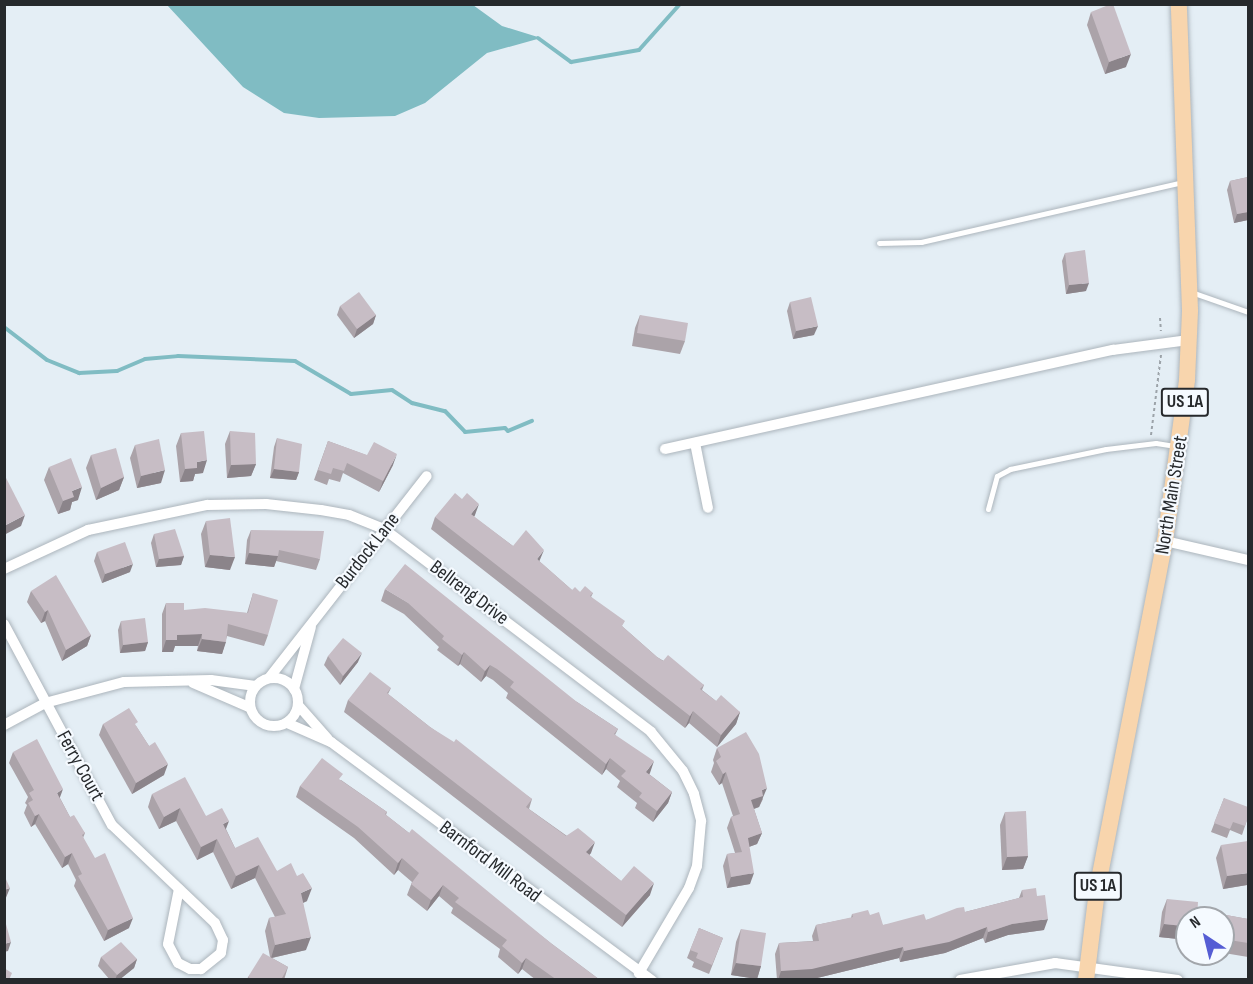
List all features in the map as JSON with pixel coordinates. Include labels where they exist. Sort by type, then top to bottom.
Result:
[{"type":"main road","name":"North Main Street","points":[[1087,974],[1097,890],[1165,542],[1180,446],[1189,340],[1190,291],[1179,4]]},
{"type":"street","points":[[665,449],[1113,350],[1189,340]]},
{"type":"street","points":[[695,443],[708,508]]},
{"type":"street","name":"Burdock Lane","points":[[269,678],[427,476]]},
{"type":"street","name":"Bellreng Drive","points":[[4,569],[88,530],[207,505],[266,504],[321,510],[349,514],[384,529],[651,732],[683,771],[701,821],[697,866],[689,888],[639,973]]},
{"type":"street","points":[[1165,542],[1248,560]]},
{"type":"street","name":"Ferry Court","points":[[4,624],[112,825],[215,923],[223,940],[221,953],[201,969],[190,969],[178,963],[168,944],[179,889]]},
{"type":"street","name":"Burdock Lane","points":[[294,689],[311,627]]},
{"type":"street","points":[[249,707],[248,700],[256,686],[269,678],[288,682],[294,689]]},
{"type":"street","name":"Barnford Mill Road","points":[[4,725],[45,703],[124,682],[211,680],[256,686]]},
{"type":"street","name":"Barnford Mill Road","points":[[190,681],[249,707],[253,716],[269,726],[287,723],[331,742]]},
{"type":"street","name":"Barnford Mill Road","points":[[294,689],[298,705],[331,742],[639,973],[652,980]]},
{"type":"street","points":[[287,723],[298,705]]},
{"type":"street","points":[[960,980],[1056,963],[1087,974],[1178,980]]},
{"type":"lane","points":[[879,243],[921,242],[1186,180]]},
{"type":"lane","points":[[1190,291],[1248,312]]},
{"type":"lane","points":[[988,508],[998,476],[1010,469],[1116,448],[1156,443],[1180,446]]},
{"type":"path","points":[[1160,318],[1161,331]]},
{"type":"path","points":[[1151,435],[1161,356]]},
{"type":"water","points":[[167,5],[473,5],[502,26],[541,38],[487,53],[425,103],[395,116],[319,118],[284,113],[243,87]]},
{"type":"building","points":[[1113,4],[1131,54],[1109,62],[1091,12]]},
{"type":"building","points":[[1248,177],[1248,212],[1237,214],[1230,181]]},
{"type":"building","points":[[1085,250],[1089,283],[1069,285],[1065,253]]},
{"type":"building","points":[[359,292],[376,315],[357,329],[340,306]]},
{"type":"building","points":[[811,297],[818,326],[796,331],[790,302]]},
{"type":"building","points":[[640,315],[688,323],[685,341],[637,333]]},
{"type":"building","points":[[204,431],[207,460],[197,462],[197,468],[185,469],[181,433]]},
{"type":"building","points":[[230,431],[255,433],[256,464],[231,465]]},
{"type":"building","points":[[277,438],[302,444],[299,472],[274,469]]},
{"type":"building","points":[[159,439],[165,470],[141,476],[135,445]]},
{"type":"building","points":[[328,441],[367,455],[374,442],[397,454],[383,481],[347,463],[344,471],[333,468],[331,474],[318,470]]},
{"type":"building","points":[[116,448],[124,477],[101,488],[91,455]]},
{"type":"building","points":[[71,458],[82,487],[72,491],[74,497],[63,501],[49,467]]},
{"type":"building","points":[[4,474],[25,515],[4,526]]},
{"type":"building","points":[[455,493],[462,499],[467,493],[479,504],[471,514],[513,546],[526,530],[544,550],[537,559],[572,590],[575,587],[580,592],[585,586],[593,593],[590,596],[625,621],[622,626],[657,657],[663,661],[668,655],[704,685],[700,689],[716,701],[721,695],[740,712],[721,735],[693,711],[690,716],[435,517]]},
{"type":"building","points":[[230,518],[235,557],[210,555],[206,521]]},
{"type":"building","points":[[175,529],[184,556],[159,559],[154,534]]},
{"type":"building","points":[[251,530],[324,531],[320,559],[279,550],[278,556],[249,553]]},
{"type":"building","points":[[125,542],[133,564],[105,574],[97,552]]},
{"type":"building","points":[[405,564],[577,702],[618,729],[614,734],[654,761],[646,772],[672,792],[657,811],[639,797],[642,793],[621,776],[626,771],[610,758],[606,764],[510,687],[514,682],[490,665],[485,671],[464,652],[462,655],[442,639],[444,636],[408,603],[385,589]]},
{"type":"building","points":[[56,575],[91,635],[66,650],[48,610],[45,612],[31,591]]},
{"type":"building","points":[[253,593],[278,600],[268,635],[228,624],[226,642],[202,639],[202,634],[177,635],[177,640],[166,640],[166,603],[184,603],[184,610],[205,608],[248,613]]},
{"type":"building","points":[[145,618],[148,642],[123,645],[121,621]]},
{"type":"building","points":[[343,638],[362,653],[343,676],[328,656]]},
{"type":"building","points":[[370,672],[391,688],[387,693],[430,727],[454,742],[456,739],[532,799],[526,807],[566,836],[578,828],[595,842],[586,852],[621,881],[634,866],[654,883],[626,915],[348,700]]},
{"type":"building","points":[[129,708],[138,722],[135,724],[149,746],[155,742],[168,764],[136,783],[103,724]]},
{"type":"building","points":[[746,732],[759,754],[767,788],[762,790],[763,796],[751,800],[762,833],[748,838],[754,873],[731,877],[727,854],[742,852],[731,817],[740,814],[726,772],[723,774],[716,761],[721,757],[717,748]]},
{"type":"building","points":[[37,739],[63,789],[57,793],[70,817],[74,815],[85,833],[82,835],[95,858],[105,853],[133,918],[108,930],[78,876],[82,874],[72,853],[65,857],[39,814],[35,816],[28,803],[33,800],[29,793],[34,790],[13,752]]},
{"type":"building","points":[[322,758],[343,774],[339,779],[387,812],[385,814],[409,833],[412,829],[552,944],[600,980],[557,980],[526,958],[522,963],[502,946],[507,940],[455,902],[459,898],[443,885],[431,900],[411,884],[419,873],[402,858],[398,863],[358,827],[300,786]]},
{"type":"building","points":[[185,777],[206,816],[222,808],[229,821],[223,824],[235,848],[258,837],[277,871],[291,863],[297,876],[303,873],[312,888],[301,893],[311,937],[275,945],[269,918],[286,914],[259,865],[236,876],[217,839],[201,847],[180,808],[164,817],[152,794]]},
{"type":"building","points":[[1224,798],[1248,807],[1245,826],[1233,822],[1230,829],[1214,823]]},
{"type":"building","points":[[1026,811],[1028,856],[1007,857],[1005,812]]},
{"type":"building","points":[[1248,841],[1248,873],[1227,876],[1221,845]]},
{"type":"building","points":[[4,875],[10,888],[4,890]]},
{"type":"building","points":[[1036,888],[1037,896],[1045,895],[1048,919],[1012,924],[988,932],[987,927],[949,942],[904,951],[903,947],[812,969],[781,971],[779,943],[819,941],[816,925],[853,917],[852,914],[868,910],[870,915],[879,912],[883,925],[924,914],[926,920],[957,908],[964,907],[965,912],[1023,897],[1022,890]]},
{"type":"building","points":[[1167,899],[1198,902],[1198,906],[1175,906],[1175,925],[1164,924]]},
{"type":"building","points":[[4,917],[11,942],[4,944]]},
{"type":"building","points":[[1235,917],[1248,919],[1248,943],[1235,941]]},
{"type":"building","points":[[699,928],[723,938],[712,965],[696,958],[698,953],[690,950]]},
{"type":"building","points":[[741,929],[766,933],[761,966],[736,963]]},
{"type":"building","points":[[121,942],[137,959],[117,975],[101,957]]},
{"type":"building","points":[[263,953],[288,967],[281,980],[253,980],[248,977]]},
{"type":"building","points":[[4,968],[12,973],[9,980],[4,980]]},
{"type":"waterway","points":[[538,38],[571,62],[639,50],[680,4]]},
{"type":"waterway","points":[[4,327],[47,360],[79,373],[117,371],[145,359],[178,356],[295,361],[351,394],[392,390],[412,403],[445,411],[465,432],[505,428],[508,431],[532,421]]}]
